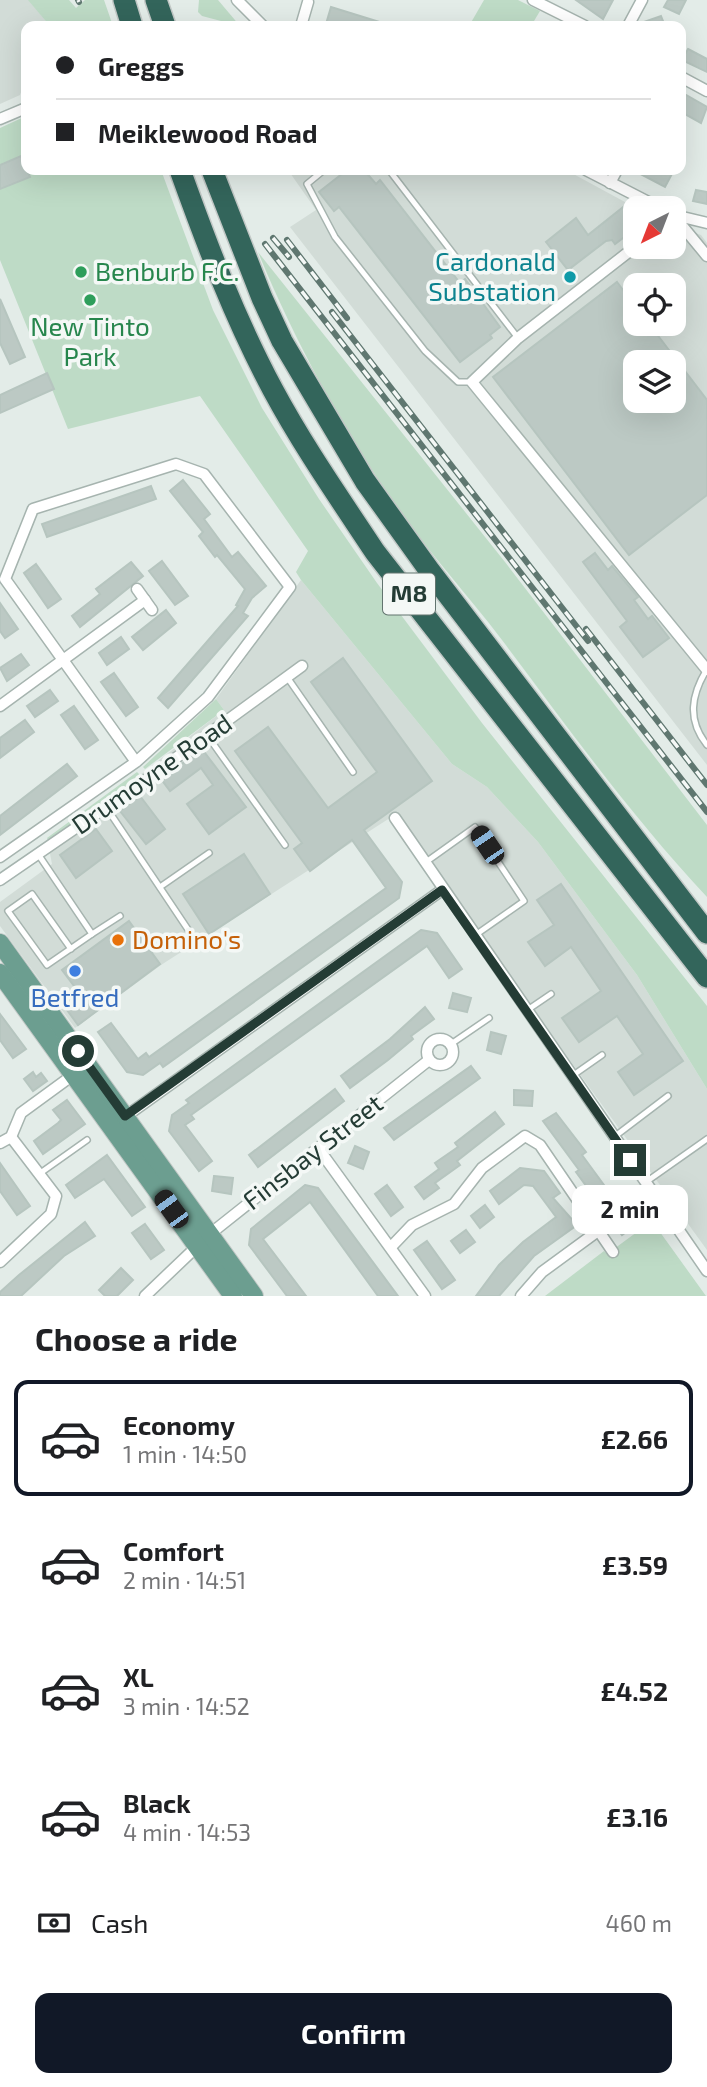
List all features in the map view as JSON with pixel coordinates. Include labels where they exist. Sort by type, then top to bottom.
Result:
[{"type":"highway","points":[[124,0],[130,21]]},
{"type":"highway","points":[[156,0],[162,21]]},
{"type":"highway","points":[[164,0],[170,21]]},
{"type":"highway","name":"M8","points":[[182,175],[208,250],[249,342],[286,413],[375,552],[707,977]]},
{"type":"highway","name":"M8","points":[[214,175],[262,298],[330,426],[409,543],[707,933]]},
{"type":"highway","points":[[619,816],[707,909]]},
{"type":"main road","points":[[0,943],[118,1122],[204,1240],[254,1296]]},
{"type":"main road","points":[[0,973],[74,1075],[118,1122]]},
{"type":"main road","points":[[204,1240],[233,1296]]},
{"type":"street","points":[[237,0],[258,21]]},
{"type":"street","points":[[533,0],[575,21]]},
{"type":"street","points":[[631,21],[642,0]]},
{"type":"street","points":[[302,21],[308,2]]},
{"type":"street","points":[[686,80],[707,91]]},
{"type":"street","points":[[0,119],[21,110]]},
{"type":"street","points":[[595,175],[636,196]]},
{"type":"street","points":[[610,183],[614,175]]},
{"type":"street","points":[[686,219],[707,223]]},
{"type":"street","points":[[686,231],[707,256]]},
{"type":"street","points":[[623,256],[518,338],[472,382],[707,670]]},
{"type":"street","name":"Drumoyne Road","points":[[0,857],[136,762],[208,697],[290,587],[204,474],[176,464],[33,509],[5,579],[62,661]]},
{"type":"street","points":[[137,589],[152,610]]},
{"type":"street","points":[[2,710],[62,661],[145,600]]},
{"type":"street","points":[[62,661],[136,762]]},
{"type":"street","name":"Drumoyne Road","points":[[0,880],[302,666]]},
{"type":"street","points":[[395,818],[442,890],[707,1270]]},
{"type":"street","points":[[118,1122],[442,890]]},
{"type":"street","name":"Finsbay Street","points":[[444,1039],[451,1044],[453,1053],[446,1064],[437,1065],[429,1060],[427,1052],[432,1041],[444,1039]]},
{"type":"street","name":"Finsbay Street","points":[[145,1296],[204,1240],[429,1060]]},
{"type":"street","points":[[0,1143],[11,1137],[21,1113],[74,1075]]},
{"type":"street","points":[[391,1247],[412,1225],[454,1204],[482,1168],[525,1136],[540,1145],[612,1252]]},
{"type":"street","points":[[0,1262],[51,1214],[57,1196],[11,1137]]},
{"type":"street","points":[[318,1147],[425,1296]]},
{"type":"street","points":[[521,1296],[526,1287],[542,1272],[598,1231]]},
{"type":"lane","points":[[318,175],[307,184],[335,237],[425,351],[458,382],[472,382]]},
{"type":"lane","points":[[393,175],[518,338]]},
{"type":"lane","points":[[707,670],[696,687],[692,703],[697,732],[707,745]]},
{"type":"lane","points":[[287,677],[353,772]]},
{"type":"lane","points":[[207,735],[285,845]]},
{"type":"lane","points":[[106,807],[191,934]]},
{"type":"lane","points":[[425,863],[475,827],[524,901],[474,936]]},
{"type":"lane","points":[[160,887],[209,853]]},
{"type":"lane","points":[[38,854],[92,933]]},
{"type":"lane","points":[[71,949],[32,894],[8,911],[47,965],[71,949],[92,933],[120,916]]},
{"type":"lane","points":[[526,1010],[551,994]]},
{"type":"lane","points":[[451,1044],[489,1018]]},
{"type":"lane","points":[[572,1076],[602,1055]]},
{"type":"lane","points":[[614,1137],[668,1096]]},
{"type":"lane","points":[[646,1182],[707,1139]]},
{"type":"lane","points":[[39,1174],[87,1140]]},
{"type":"shaded area","points":[[0,0],[29,0],[46,21],[21,21],[21,92],[0,104]]},
{"type":"shaded area","points":[[292,175],[575,175],[623,201],[623,259],[686,259],[686,229],[701,235],[707,243],[707,765],[290,227],[316,210]]},
{"type":"shaded area","points":[[301,580],[452,764],[487,787],[538,842],[637,975],[707,1089],[707,1250],[393,816],[161,965],[75,1028],[0,926],[0,902],[52,864],[47,838],[49,840],[140,775],[224,710],[216,699]]},
{"type":"green space","points":[[28,0],[69,0],[76,8],[85,0],[104,0],[111,21],[46,21]]},
{"type":"green space","points":[[199,0],[218,0],[236,21],[221,21],[202,16],[198,12]]},
{"type":"green space","points":[[484,0],[518,0],[540,11],[534,21],[472,21]]},
{"type":"green space","points":[[21,118],[21,175],[163,175],[213,310],[262,408],[319,499],[377,583],[482,723],[707,1006],[707,1089],[637,975],[538,842],[487,787],[452,764],[301,580],[296,572],[308,551],[200,396],[68,429],[0,260],[0,128]]},
{"type":"green space","points":[[258,252],[505,562],[707,825],[707,897],[627,804],[397,507],[320,383]]},
{"type":"green space","points":[[216,699],[224,710],[145,769],[143,767]]},
{"type":"green space","points":[[137,772],[140,775],[49,841],[47,838]]},
{"type":"green space","points":[[652,1221],[706,1296],[545,1296],[604,1251],[607,1254]]},
{"type":"building","points":[[576,0],[613,0],[603,19]]},
{"type":"building","points":[[668,0],[686,0],[679,14],[664,7]]},
{"type":"building","points":[[331,7],[376,21],[327,21]]},
{"type":"building","points":[[661,16],[663,21],[647,21]]},
{"type":"building","points":[[688,49],[707,59],[707,72],[686,62]]},
{"type":"building","points":[[686,95],[707,107],[701,123],[686,115]]},
{"type":"building","points":[[21,156],[21,175],[30,177],[0,189],[0,165]]},
{"type":"building","points":[[341,175],[368,175],[376,184],[380,180],[460,283],[465,279],[500,327],[490,335],[492,338],[460,362],[339,207],[334,211],[319,192]]},
{"type":"building","points":[[642,175],[671,175],[665,187]]},
{"type":"building","points":[[696,190],[707,192],[707,204],[693,201]]},
{"type":"building","points":[[623,207],[623,238],[615,244],[612,240],[606,241],[568,270],[546,242],[576,218],[588,235]]},
{"type":"building","points":[[617,282],[623,290],[623,336],[658,336],[669,350],[623,350],[623,413],[686,413],[686,372],[707,400],[707,495],[629,555],[493,377]]},
{"type":"building","points":[[0,299],[25,357],[10,364],[0,343]]},
{"type":"building","points":[[47,373],[54,389],[0,413],[0,395]]},
{"type":"building","points":[[183,480],[210,514],[204,519],[232,557],[238,552],[266,586],[252,598],[243,613],[248,616],[168,708],[158,698],[238,606],[236,605],[245,589],[217,555],[215,557],[199,536],[203,532],[170,491]]},
{"type":"building","points":[[151,486],[156,499],[47,537],[42,524]]},
{"type":"building","points":[[595,553],[608,570],[612,566],[638,597],[634,600],[648,619],[652,616],[669,638],[643,657],[620,627],[627,621],[583,562]]},
{"type":"building","points":[[162,561],[188,596],[175,605],[149,571]]},
{"type":"building","points":[[131,562],[143,576],[80,627],[72,616],[100,594],[96,589]]},
{"type":"building","points":[[36,564],[61,599],[48,608],[24,573]]},
{"type":"building","points":[[0,603],[18,629],[5,638],[0,631]]},
{"type":"building","points":[[166,610],[176,623],[143,650],[132,637]]},
{"type":"building","points":[[121,637],[129,649],[107,665],[99,653]]},
{"type":"building","points":[[21,654],[29,665],[7,681],[0,668]]},
{"type":"building","points":[[343,658],[432,781],[364,830],[402,882],[399,898],[163,1067],[160,1063],[143,1075],[127,1072],[98,1032],[111,1023],[138,1059],[146,1053],[149,1057],[386,888],[352,840],[310,871],[294,849],[302,843],[235,751],[268,727],[328,808],[377,772],[311,682]]},
{"type":"building","points":[[114,673],[138,707],[126,716],[101,682]]},
{"type":"building","points":[[50,690],[58,701],[35,717],[27,706]]},
{"type":"building","points":[[74,706],[98,740],[85,749],[61,715]]},
{"type":"building","points":[[25,720],[34,732],[0,758],[0,738]]},
{"type":"building","points":[[202,749],[246,807],[209,834],[187,804],[213,785],[201,768],[170,791],[161,779]]},
{"type":"building","points":[[67,764],[77,776],[0,835],[0,816]]},
{"type":"building","points":[[140,796],[165,829],[146,844],[120,811]]},
{"type":"building","points":[[96,829],[112,851],[76,878],[60,855]]},
{"type":"building","points":[[244,854],[270,894],[209,934],[183,894]]},
{"type":"building","points":[[561,884],[683,1061],[634,1095],[618,1072],[643,1054],[617,1016],[579,1042],[562,1018],[601,991],[571,947],[545,966],[528,942],[554,925],[537,900]]},
{"type":"building","points":[[129,921],[160,964],[78,1025],[67,1010],[83,998],[62,970]]},
{"type":"building","points":[[421,930],[437,933],[462,969],[449,978],[427,946],[191,1115],[194,1119],[185,1125],[212,1161],[199,1171],[169,1131],[172,1115],[189,1103],[186,1100]]},
{"type":"building","points":[[453,993],[471,998],[467,1012],[449,1008]]},
{"type":"building","points":[[425,1007],[434,1019],[411,1036],[413,1039],[388,1060],[350,1088],[341,1076],[390,1039]]},
{"type":"building","points":[[0,1014],[26,1049],[13,1058],[0,1040]]},
{"type":"building","points":[[491,1032],[506,1036],[501,1054],[487,1050]]},
{"type":"building","points":[[471,1066],[480,1078],[394,1140],[384,1128]]},
{"type":"building","points":[[33,1072],[36,1077],[41,1073],[47,1081],[33,1091],[24,1079]]},
{"type":"building","points":[[335,1089],[344,1101],[258,1167],[249,1155]]},
{"type":"building","points":[[514,1090],[533,1091],[532,1106],[514,1105]]},
{"type":"building","points":[[67,1100],[85,1124],[43,1154],[34,1141],[61,1120],[53,1110]]},
{"type":"building","points":[[495,1112],[504,1124],[457,1161],[460,1165],[435,1183],[439,1188],[424,1199],[415,1187],[439,1169],[435,1163],[458,1147],[455,1143]]},
{"type":"building","points":[[556,1113],[586,1152],[582,1155],[634,1226],[622,1235],[543,1121]]},
{"type":"building","points":[[355,1146],[369,1152],[363,1169],[348,1163]]},
{"type":"building","points":[[107,1155],[145,1207],[132,1216],[104,1179],[75,1198],[66,1185]]},
{"type":"building","points":[[0,1163],[30,1206],[17,1215],[0,1191]]},
{"type":"building","points":[[520,1168],[544,1171],[560,1193],[553,1198],[577,1225],[534,1256],[499,1296],[476,1296],[499,1265],[523,1242],[556,1217],[533,1186],[524,1185],[499,1204],[490,1191]]},
{"type":"building","points":[[214,1176],[233,1178],[231,1194],[212,1191]]},
{"type":"building","points":[[305,1185],[318,1188],[398,1296],[378,1296],[310,1202],[263,1239],[306,1296],[287,1296],[249,1245],[251,1229]]},
{"type":"building","points":[[387,1185],[403,1207],[391,1216],[375,1194]]},
{"type":"building","points":[[485,1205],[494,1217],[480,1228],[471,1216]]},
{"type":"building","points":[[85,1222],[95,1236],[64,1256],[21,1296],[0,1296],[0,1292],[19,1275]]},
{"type":"building","points":[[145,1224],[164,1250],[151,1259],[132,1233]]},
{"type":"building","points":[[466,1230],[475,1242],[460,1253],[451,1241]]},
{"type":"building","points":[[427,1241],[455,1280],[442,1289],[414,1250]]},
{"type":"building","points":[[121,1268],[133,1280],[117,1296],[105,1296],[99,1290]]},
{"type":"railway","points":[[273,238],[289,257]]},
{"type":"railway","points":[[287,240],[347,318]]},
{"type":"railway","points":[[265,244],[707,812]]},
{"type":"railway","points":[[332,312],[588,641]]},
{"type":"railway","points":[[586,629],[707,785]]},
{"type":"place","name":"Benburb F.C.","points":[[81,272]]},
{"type":"place","name":"Cardonald Substation","points":[[570,277]]},
{"type":"place","name":"New Tinto Park","points":[[90,300]]},
{"type":"place","name":"Domino's","points":[[118,940]]},
{"type":"place","name":"Betfred","points":[[75,971]]},
{"type":"route","points":[[78,1051],[125,1116],[442,890],[630,1160]]}]
